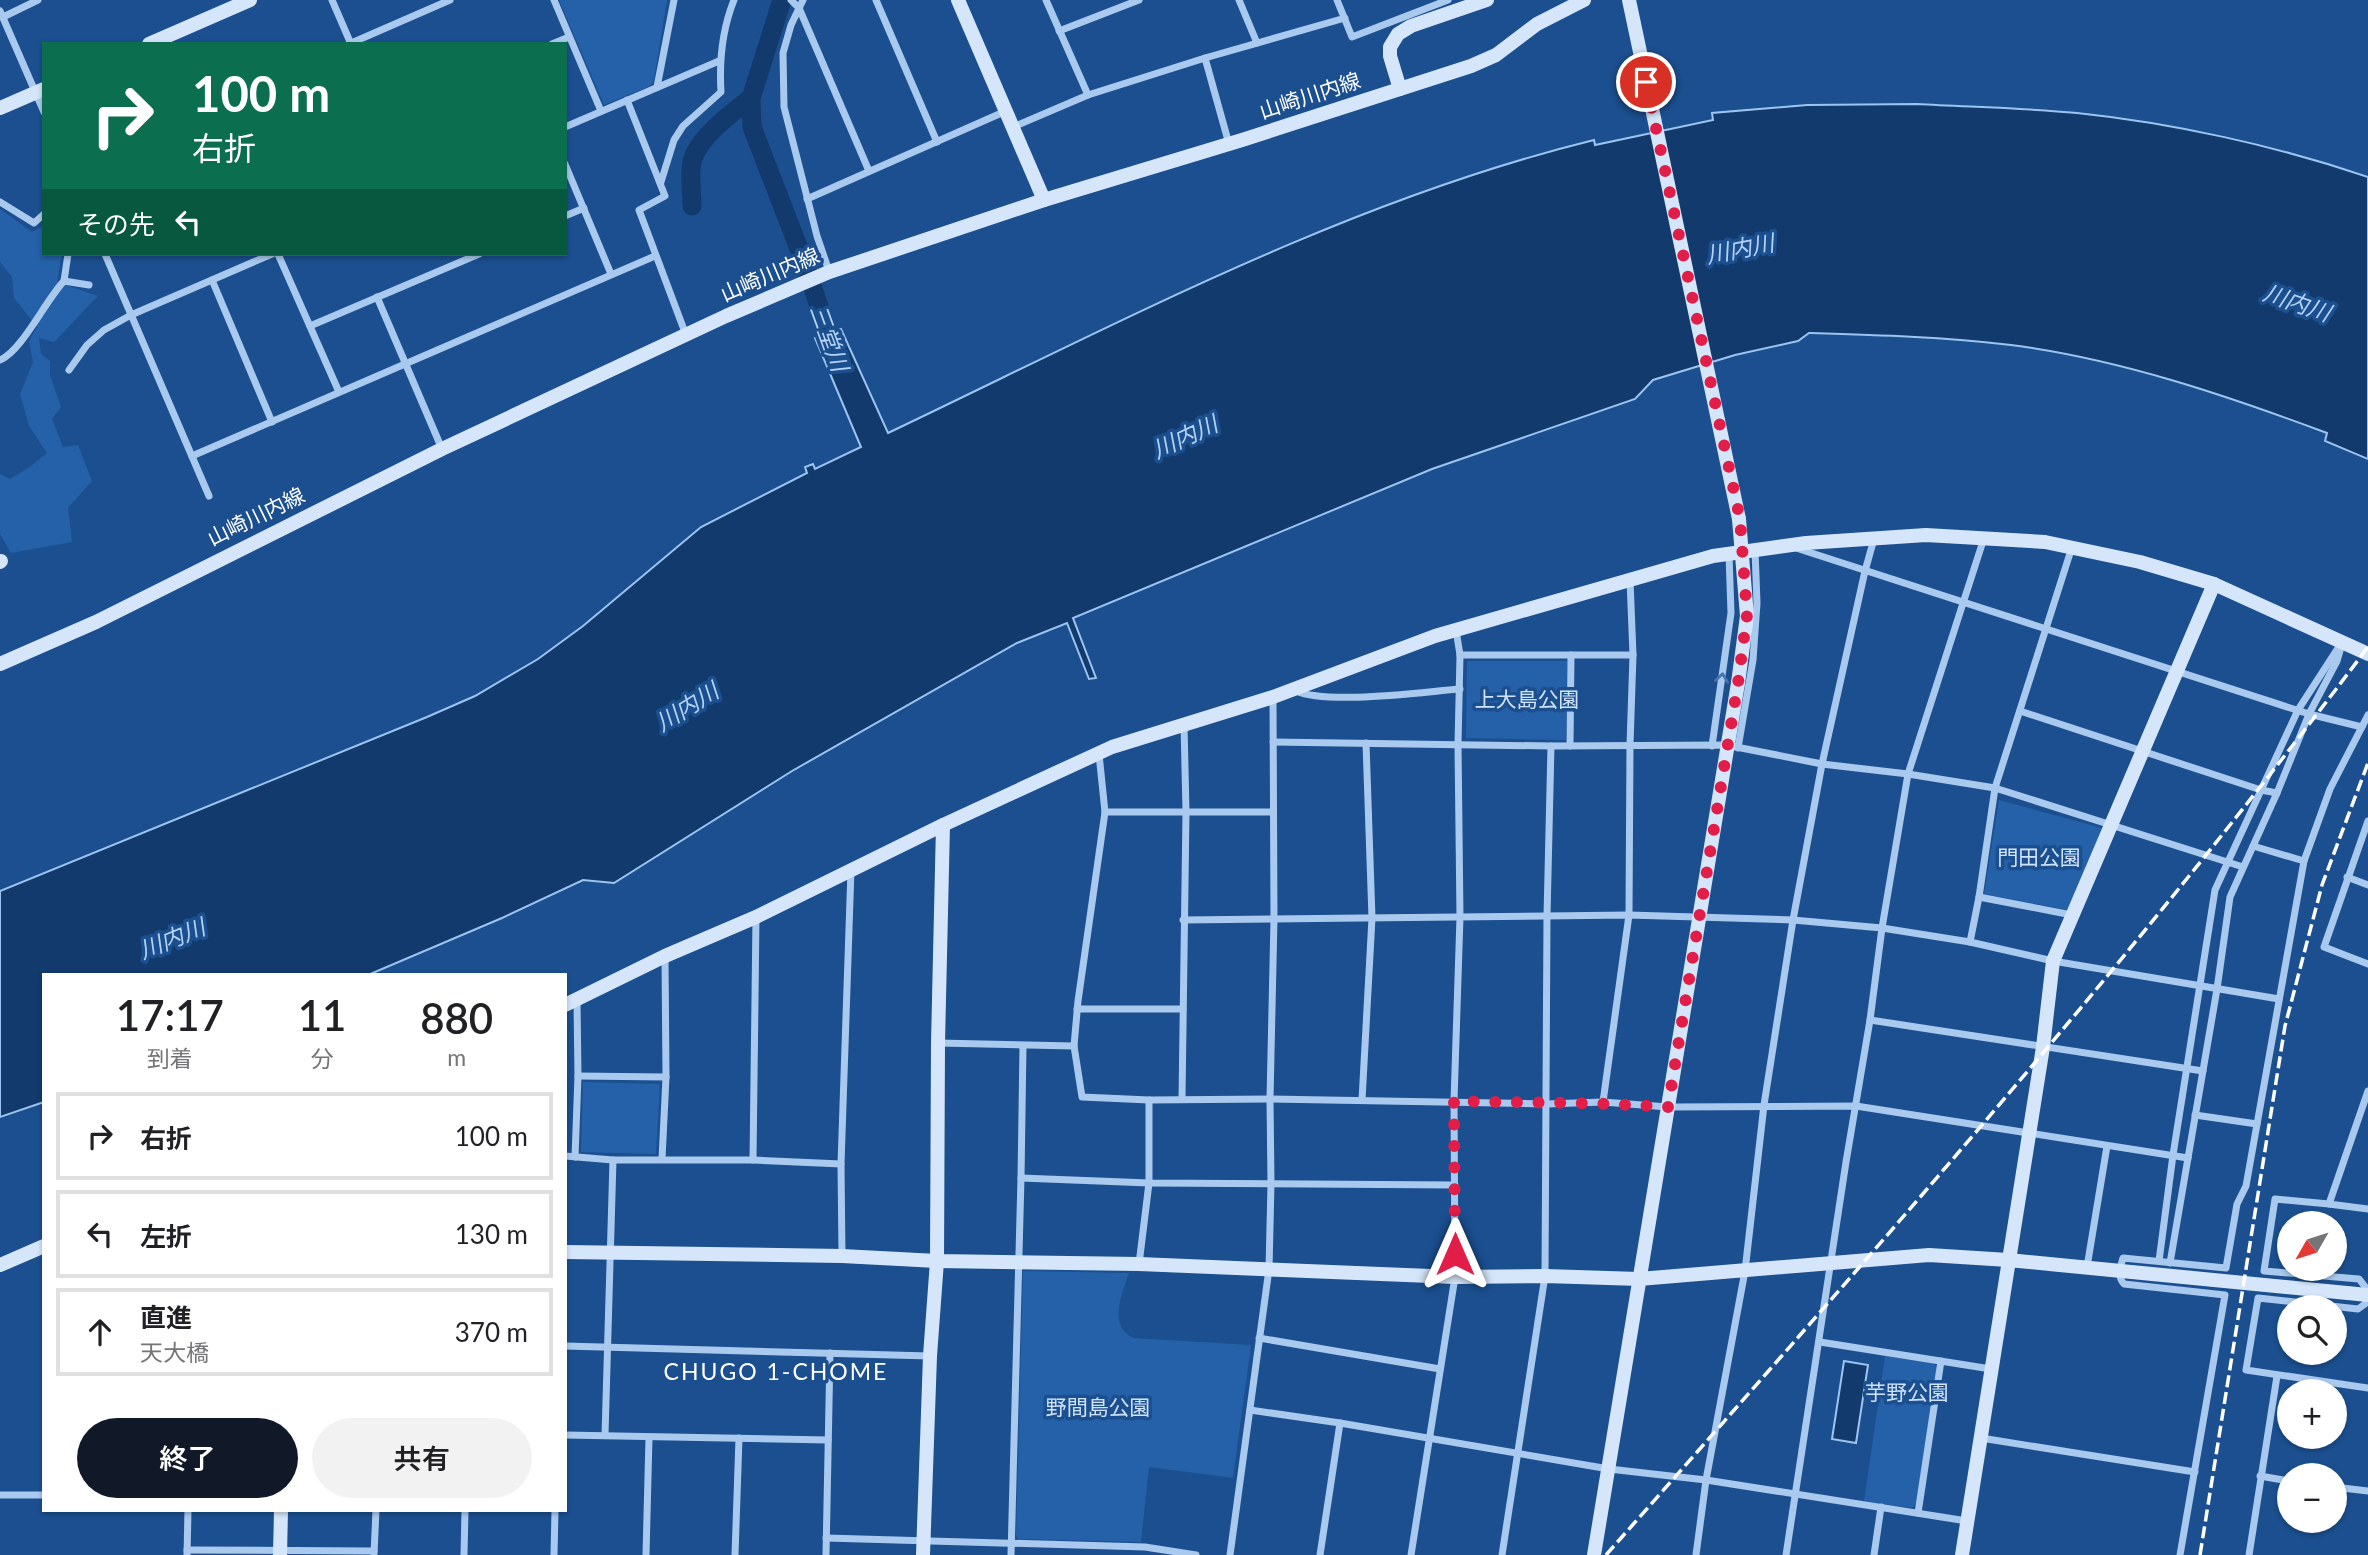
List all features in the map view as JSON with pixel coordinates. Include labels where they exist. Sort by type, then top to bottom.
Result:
[{"type":"street","points":[[0,108],[40,91],[1,14],[38,0]]},
{"type":"street","points":[[154,42],[250,0]]},
{"type":"street","points":[[332,0],[349,42]]},
{"type":"street","points":[[355,42],[450,0]]},
{"type":"street","points":[[554,0],[601,111]]},
{"type":"street","points":[[657,87],[674,0]]},
{"type":"street","points":[[660,183],[671,148],[683,126],[721,92],[719,61],[728,15],[734,0]]},
{"type":"street","points":[[876,0],[937,142]]},
{"type":"street","points":[[958,0],[1045,200]]},
{"type":"street","points":[[1046,0],[1088,95]]},
{"type":"street","points":[[1059,31],[1139,0]]},
{"type":"street","points":[[1239,0],[1257,43]]},
{"type":"street","points":[[1337,0],[1352,37],[1448,0]]},
{"type":"street","points":[[1417,0],[1422,9]]},
{"type":"street","points":[[1400,89],[1390,56],[1390,47],[1398,34],[1411,26],[1487,0]]},
{"type":"street","name":"山崎川内線","points":[[0,664],[96,622],[442,449],[686,335],[829,272],[1045,200],[1230,144],[1485,61],[1504,50],[1537,23],[1584,0]]},
{"type":"street","points":[[1594,1555],[1747,615],[1740,519],[1629,0]]},
{"type":"street","points":[[792,1],[801,4],[869,171]]},
{"type":"street","points":[[801,4],[791,25],[783,53],[784,107],[829,272]]},
{"type":"street","points":[[1013,127],[1088,95],[1345,18]]},
{"type":"street","points":[[557,42],[569,37]]},
{"type":"street","points":[[1205,58],[1230,144]]},
{"type":"street","points":[[567,126],[719,61]]},
{"type":"street","points":[[627,100],[665,196],[639,209],[686,335]]},
{"type":"street","points":[[807,199],[1006,111]]},
{"type":"street","points":[[567,169],[611,274]]},
{"type":"street","points":[[0,202],[29,222],[34,223],[42,216]]},
{"type":"street","points":[[567,215],[584,208]]},
{"type":"street","points":[[0,360],[12,354],[64,281],[68,256]]},
{"type":"street","points":[[106,256],[209,496]]},
{"type":"street","points":[[69,370],[87,345],[131,315],[267,256]]},
{"type":"street","points":[[279,256],[339,392]]},
{"type":"street","points":[[310,326],[474,256]]},
{"type":"street","points":[[192,456],[655,256]]},
{"type":"street","points":[[212,280],[272,422]]},
{"type":"street","points":[[64,281],[89,285]]},
{"type":"street","points":[[377,298],[442,449]]},
{"type":"street","points":[[575,1157],[578,1076],[571,1002],[1112,747],[1273,697],[1456,630],[1630,579],[1713,556],[1755,550],[1926,535],[1984,537],[2072,546],[2140,562],[2214,584],[2368,654]]},
{"type":"street","points":[[1786,1555],[1882,928],[1909,774],[1984,537]]},
{"type":"street","points":[[1696,1555],[1706,1480],[1745,1271],[1764,1105],[1793,920],[1822,764],[1874,538]]},
{"type":"street","points":[[1789,546],[2309,714],[2362,727]]},
{"type":"street","points":[[1970,942],[1995,788],[2072,546]]},
{"type":"street","points":[[1726,746],[1753,660],[1757,603],[1755,550]]},
{"type":"street","points":[[1726,746],[1731,613],[1729,554]]},
{"type":"street","points":[[1603,1102],[1629,915],[1633,655],[1630,579]]},
{"type":"street","points":[[1962,1555],[2043,1047],[2053,961],[2214,584]]},
{"type":"street","points":[[1411,1555],[1455,1277],[1454,1101],[1460,916],[1460,655],[1456,630]]},
{"type":"street","points":[[2158,1261],[2215,890],[2298,710],[2342,642]]},
{"type":"street","points":[[2170,1263],[2230,897],[2309,714],[2337,661],[2342,642]]},
{"type":"street","points":[[1460,655],[1633,655]]},
{"type":"street","points":[[1570,746],[1571,655]]},
{"type":"street","points":[[1292,690],[1306,696],[1354,696],[1460,689]]},
{"type":"street","points":[[1230,1555],[1269,1269],[1274,919],[1273,697]]},
{"type":"street","points":[[2020,711],[2277,793]]},
{"type":"street","points":[[2180,1555],[2225,1295],[2124,1284],[2119,1279],[2119,1270],[2123,1258],[2226,1268],[2237,1204],[2246,1186],[2304,861],[2330,789],[2368,715]]},
{"type":"street","points":[[1182,1099],[1186,812],[1184,723]]},
{"type":"street","points":[[1273,742],[1726,746],[1822,764],[1995,788],[2243,867]]},
{"type":"street","points":[[1363,1100],[1372,918],[1366,743]]},
{"type":"street","points":[[1502,1555],[1545,1276],[1551,746]]},
{"type":"street","points":[[1099,754],[1105,812],[1074,1046],[1082,1097],[1547,1104],[1603,1102],[1668,1107],[1856,1106],[2188,1158]]},
{"type":"street","points":[[1105,812],[1273,812]]},
{"type":"street","points":[[2368,821],[2324,947],[2368,964]]},
{"type":"street","points":[[923,1549],[930,1356],[937,1261],[943,825]]},
{"type":"street","points":[[2253,846],[2304,861]]},
{"type":"street","points":[[842,1256],[841,1164],[851,869]]},
{"type":"street","points":[[2347,877],[2368,886]]},
{"type":"street","points":[[1979,897],[2072,915]]},
{"type":"street","points":[[1183,920],[1629,915],[1793,920],[1882,928],[1970,942],[2053,961],[2279,999]]},
{"type":"street","points":[[753,1160],[756,917]]},
{"type":"street","points":[[662,1158],[666,1077],[665,956]]},
{"type":"street","points":[[1077,1009],[1183,1009]]},
{"type":"street","points":[[1870,1020],[2203,1071]]},
{"type":"street","points":[[938,1043],[1074,1046]]},
{"type":"street","points":[[1010,1555],[1023,1046]]},
{"type":"street","points":[[578,1076],[666,1077]]},
{"type":"street","points":[[2329,1204],[2368,1091]]},
{"type":"street","points":[[1139,1264],[1149,1183],[1149,1100]]},
{"type":"street","points":[[2195,1115],[2257,1124]]},
{"type":"street","points":[[2087,1267],[2107,1146]]},
{"type":"street","points":[[567,1156],[613,1160],[662,1158],[841,1164]]},
{"type":"street","points":[[605,1435],[613,1160]]},
{"type":"street","points":[[1021,1178],[1149,1183],[1455,1185]]},
{"type":"street","points":[[2368,1209],[2275,1199],[2264,1271],[2360,1279],[2367,1289],[2367,1295],[2365,1304],[2358,1309],[2258,1298],[2246,1370],[2368,1388]]},
{"type":"street","points":[[0,1265],[42,1247]]},
{"type":"street","points":[[567,1252],[842,1256],[937,1261],[1139,1264],[1455,1277],[1639,1279],[1929,1255],[2087,1267],[2367,1295]]},
{"type":"street","points":[[1259,1338],[1440,1369]]},
{"type":"street","points":[[1820,1342],[1991,1369]]},
{"type":"street","points":[[567,1346],[930,1356]]},
{"type":"street","points":[[826,1555],[830,1353]]},
{"type":"street","points":[[1918,1513],[1941,1361]]},
{"type":"street","points":[[2249,1555],[2277,1376]]},
{"type":"street","points":[[1250,1410],[1609,1469],[1706,1480],[1967,1521]]},
{"type":"street","points":[[1320,1555],[1340,1423]]},
{"type":"street","points":[[567,1436],[828,1440]]},
{"type":"street","points":[[646,1555],[649,1438]]},
{"type":"street","points":[[735,1555],[739,1438]]},
{"type":"street","points":[[1980,1438],[2195,1472]]},
{"type":"street","points":[[2260,1476],[2277,1479]]},
{"type":"street","points":[[2347,1489],[2368,1491]]},
{"type":"street","points":[[0,1495],[42,1495]]},
{"type":"street","points":[[1874,1555],[1881,1507]]},
{"type":"street","points":[[188,1512],[187,1552],[280,1553],[374,1553],[376,1512]]},
{"type":"street","points":[[280,1553],[281,1512]]},
{"type":"street","points":[[464,1555],[466,1512]]},
{"type":"street","points":[[554,1555],[555,1512]]},
{"type":"street","points":[[827,1538],[923,1549],[1011,1544],[1196,1555]]},
{"type":"green space","points":[[559,0],[667,0],[654,80],[650,86],[604,105]]},
{"type":"green space","points":[[0,209],[32,232],[42,227],[42,256],[62,256],[57,282],[98,296],[54,342],[39,338],[41,354],[50,361],[50,375],[61,407],[52,419],[63,447],[78,445],[92,481],[68,508],[72,542],[11,553],[0,534],[0,474],[10,479],[47,453],[29,426],[20,394],[33,362],[29,341],[37,327],[14,298],[12,277],[0,262]]},
{"type":"green space","name":"上大島公園","points":[[1467,661],[1567,661],[1566,740],[1466,738]]},
{"type":"green space","name":"門田公園","points":[[1999,800],[2102,828],[2068,910],[1984,894]]},
{"type":"green space","points":[[583,1082],[660,1084],[656,1154],[581,1152]]},
{"type":"green space","name":"野間島公園","points":[[1023,1271],[1129,1273],[1120,1300],[1119,1318],[1126,1333],[1134,1338],[1251,1345],[1233,1478],[1149,1467],[1141,1542],[1019,1539],[1016,1536]]},
{"type":"green space","name":"芋野公園","points":[[1885,1356],[1934,1363],[1937,1368],[1916,1504],[1912,1508],[1864,1501]]},
{"type":"water","name":"川内川","points":[[1917,104],[2057,111],[2113,117],[2187,129],[2261,146],[2368,177],[2368,459],[2325,441],[2327,433],[2289,419],[2211,392],[2092,359],[1986,342],[1809,333],[1798,341],[1735,355],[1653,380],[1635,399],[1432,469],[1073,618],[1096,678],[1089,679],[1067,623],[1017,643],[792,771],[614,883],[583,880],[373,973],[42,973],[42,1103],[0,1117],[0,891],[475,696],[538,659],[583,626],[701,527],[807,473],[805,467],[813,464],[815,469],[861,447],[815,338],[841,329],[888,433],[1234,268],[1411,196],[1594,140],[1595,145],[1713,120],[1712,113],[1807,105]]},
{"type":"water","points":[[1844,1361],[1868,1365],[1856,1443],[1832,1439]]},
{"type":"waterway","name":"三堂川","points":[[782,0],[751,98],[752,127],[801,254],[837,358]]},
{"type":"waterway","name":"三堂川","points":[[692,206],[691,172],[695,153],[717,126],[751,98]]},
{"type":"railway","points":[[1606,1555],[1802,1333],[2091,995],[2278,765],[2368,647]]},
{"type":"railway","points":[[2200,1555],[2285,1026],[2322,885],[2368,763]]},
{"type":"district","name":"CHUGO 1-CHOME","points":[[776,1372]]},
{"type":"route","points":[[1455,1254],[1454,1101],[1547,1104],[1603,1102],[1668,1107],[1738,683],[1747,615],[1740,519],[1646,82]]}]
